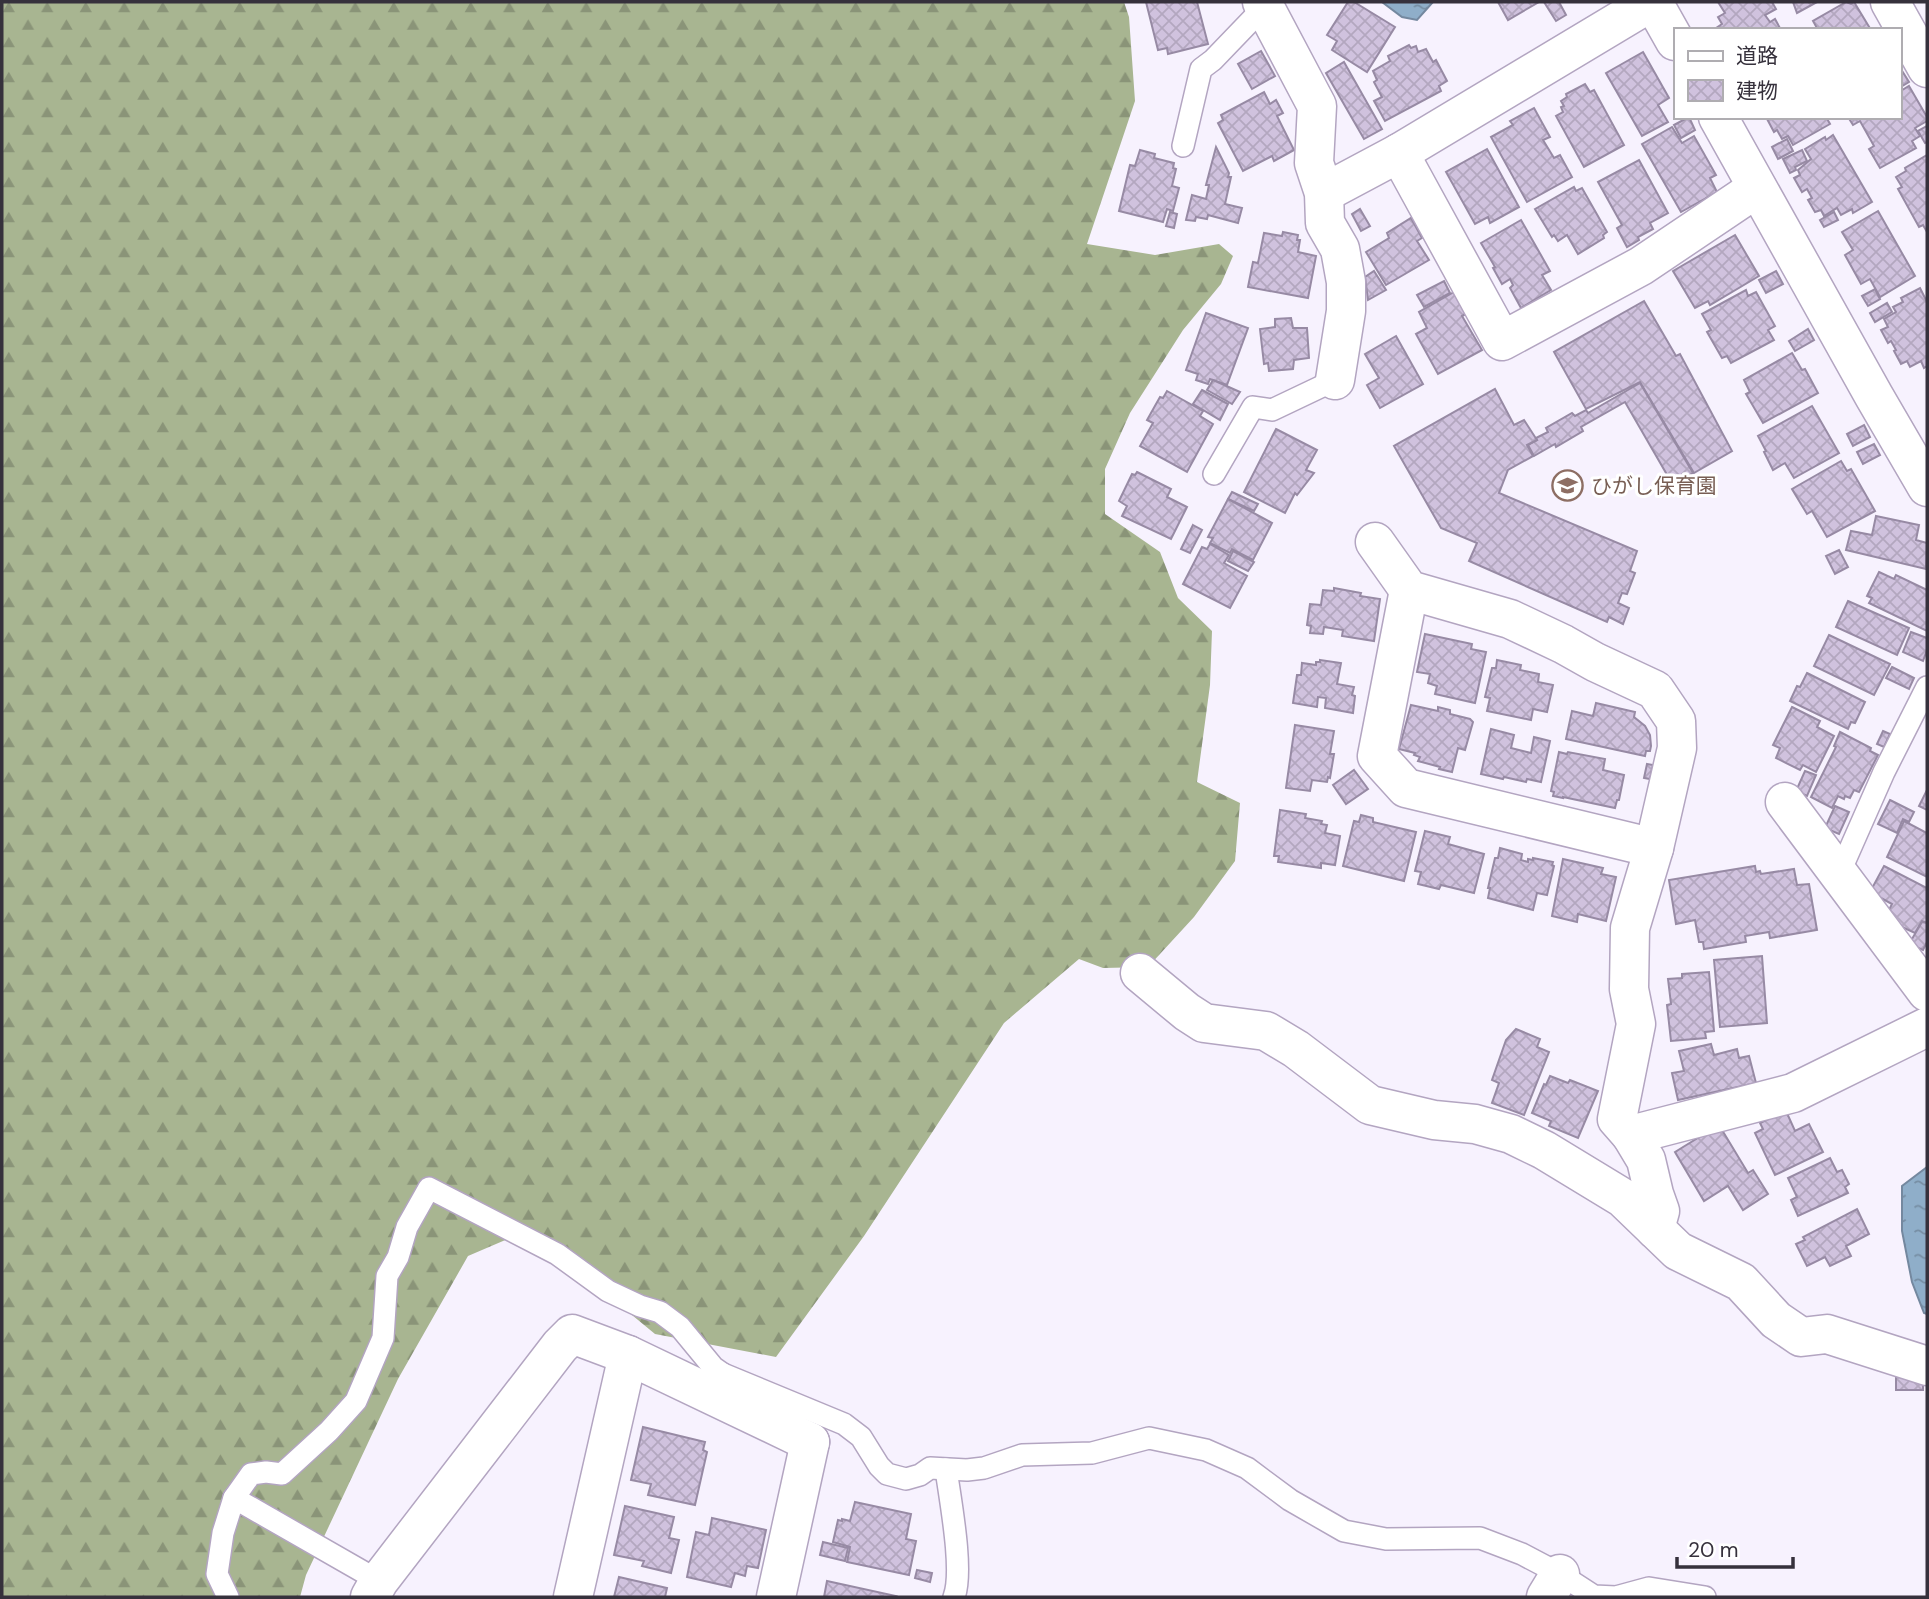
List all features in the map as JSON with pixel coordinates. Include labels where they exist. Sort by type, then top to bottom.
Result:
[{"type":"street","points":[[1324,194],[1399,153],[1652,2],[1674,39]]},
{"type":"street","points":[[1890,2],[1927,68]]},
{"type":"street","points":[[1263,4],[1317,106],[1314,163],[1324,194],[1325,223],[1340,249],[1346,282],[1346,311],[1335,380]]},
{"type":"street","points":[[1719,119],[1927,487]]},
{"type":"street","points":[[1399,153],[1502,341],[1641,266],[1757,188]]},
{"type":"street","points":[[1375,542],[1409,590],[1510,619],[1563,643],[1595,662],[1655,690],[1676,721],[1677,748],[1654,848],[1630,929],[1629,989],[1636,1024],[1617,1119],[1631,1135],[1646,1160],[1660,1211],[1655,1229]]},
{"type":"street","points":[[1409,590],[1377,756],[1406,789],[1654,848]]},
{"type":"street","points":[[1785,802],[1927,992]]},
{"type":"street","points":[[1140,973],[1187,1012],[1205,1023],[1266,1031],[1296,1049],[1370,1105],[1434,1120],[1475,1124],[1511,1134],[1544,1150],[1623,1198],[1678,1251],[1741,1282],[1776,1320],[1801,1337],[1827,1334],[1927,1366]]},
{"type":"street","points":[[1631,1135],[1793,1093],[1927,1027]]},
{"type":"street","points":[[374,1589],[560,1346],[572,1334],[716,1383],[810,1442],[776,1597]]},
{"type":"street","points":[[573,1597],[628,1355]]},
{"type":"lane","points":[[1183,145],[1201,69],[1213,60],[1263,4]]},
{"type":"lane","points":[[1214,474],[1253,407],[1272,410],[1335,380]]},
{"type":"lane","points":[[1839,874],[1884,772],[1927,687]]},
{"type":"lane","points":[[228,1597],[217,1574],[223,1533],[234,1498],[251,1474],[282,1474],[329,1431],[356,1401],[383,1338],[387,1276],[398,1257],[407,1227],[429,1188],[557,1254],[608,1291],[660,1312],[680,1327],[713,1367],[716,1383],[844,1424],[861,1437],[887,1474],[906,1479],[920,1475],[930,1468],[967,1471],[1022,1455],[1092,1453],[1149,1438],[1206,1450],[1247,1468],[1290,1500],[1345,1531],[1386,1539],[1480,1538],[1522,1554],[1553,1586],[1594,1596],[1616,1597],[1649,1588],[1705,1597]]},
{"type":"lane","points":[[946,1469],[957,1565],[954,1597]]},
{"type":"lane","points":[[234,1498],[374,1589]]},
{"type":"green space","points":[[2,2],[1124,2],[1129,17],[1135,101],[1087,244],[1155,255],[1219,244],[1233,256],[1221,284],[1183,330],[1130,413],[1105,469],[1105,514],[1160,552],[1178,598],[1212,631],[1210,685],[1197,782],[1240,803],[1235,861],[1194,917],[1148,967],[1103,968],[1079,959],[1004,1023],[864,1236],[776,1357],[655,1334],[564,1259],[524,1232],[468,1256],[398,1379],[306,1575],[300,1597],[2,1597]]},
{"type":"water","points":[[1382,2],[1433,2],[1417,20],[1402,17]]},
{"type":"water","points":[[1927,1167],[1927,1314],[1924,1313],[1912,1282],[1902,1231],[1902,1186]]},
{"type":"building","points":[[1146,2],[1197,2],[1208,44],[1168,54],[1167,48],[1158,50]]},
{"type":"building","points":[[1348,2],[1354,2],[1395,27],[1367,72],[1332,50],[1337,41],[1327,35]]},
{"type":"building","points":[[1498,2],[1539,2],[1508,20]]},
{"type":"building","points":[[1544,2],[1559,2],[1566,15],[1556,21]]},
{"type":"building","points":[[1718,2],[1772,2],[1776,9],[1765,15],[1770,22],[1775,19],[1780,28],[1716,28],[1722,24],[1718,17],[1725,13]]},
{"type":"building","points":[[1793,2],[1817,2],[1797,13]]},
{"type":"building","points":[[1846,2],[1854,2],[1870,28],[1817,28],[1813,21]]},
{"type":"building","points":[[1409,45],[1411,48],[1416,46],[1418,52],[1426,49],[1433,62],[1436,60],[1447,81],[1439,86],[1441,91],[1385,121],[1374,101],[1382,97],[1374,82],[1377,80],[1373,71],[1390,61],[1388,56]]},
{"type":"building","points":[[1261,51],[1275,76],[1252,89],[1238,64]]},
{"type":"building","points":[[1643,52],[1669,98],[1658,105],[1668,122],[1642,136],[1606,73]]},
{"type":"building","points":[[1344,62],[1382,129],[1364,139],[1326,73]]},
{"type":"building","points":[[1901,69],[1909,82],[1901,87]]},
{"type":"building","points":[[1585,84],[1590,92],[1594,90],[1624,145],[1584,167],[1556,116],[1563,112],[1561,101],[1567,97],[1566,94]]},
{"type":"building","points":[[1909,86],[1927,121],[1915,128],[1920,136],[1912,141],[1916,148],[1880,168],[1869,149],[1874,146],[1860,121],[1853,125],[1849,119],[1901,119],[1901,91]]},
{"type":"building","points":[[1264,92],[1270,104],[1276,100],[1283,113],[1277,116],[1294,150],[1274,161],[1272,156],[1243,171],[1218,123],[1223,120],[1221,115]]},
{"type":"building","points":[[1534,108],[1550,137],[1543,140],[1554,158],[1560,155],[1572,177],[1527,202],[1491,137],[1513,125],[1510,121]]},
{"type":"building","points":[[1690,119],[1695,130],[1681,138],[1674,125]]},
{"type":"building","points":[[1767,119],[1827,119],[1830,124],[1793,145],[1788,136],[1782,139],[1777,130],[1774,132]]},
{"type":"building","points":[[1927,126],[1927,142],[1925,143],[1918,131]]},
{"type":"building","points":[[1672,127],[1682,143],[1694,136],[1716,175],[1710,178],[1717,192],[1681,212],[1642,144]]},
{"type":"building","points":[[1833,135],[1872,202],[1853,213],[1852,209],[1841,215],[1837,208],[1824,216],[1821,210],[1815,212],[1808,200],[1812,198],[1807,189],[1802,192],[1794,178],[1800,175],[1798,170],[1811,159],[1805,149]]},
{"type":"building","points":[[1787,139],[1793,151],[1778,159],[1772,147]]},
{"type":"building","points":[[1216,147],[1229,173],[1228,177],[1231,177],[1225,204],[1242,208],[1238,223],[1208,215],[1207,219],[1196,217],[1195,221],[1186,220],[1192,195],[1206,199],[1209,185],[1206,185]]},
{"type":"building","points":[[1487,149],[1519,207],[1490,223],[1488,217],[1475,224],[1446,172]]},
{"type":"building","points":[[1140,150],[1155,154],[1154,158],[1174,163],[1173,168],[1176,169],[1172,186],[1179,188],[1173,211],[1167,209],[1163,222],[1119,211],[1130,165],[1135,166]]},
{"type":"building","points":[[1802,150],[1807,161],[1790,173],[1783,159]]},
{"type":"building","points":[[1927,155],[1927,232],[1923,225],[1919,227],[1898,189],[1902,187],[1896,177],[1906,171],[1905,168]]},
{"type":"building","points":[[1639,160],[1668,213],[1650,223],[1653,229],[1627,247],[1617,228],[1622,225],[1598,182]]},
{"type":"building","points":[[1574,187],[1576,191],[1582,188],[1607,232],[1603,235],[1604,238],[1578,254],[1567,235],[1558,241],[1554,235],[1552,237],[1535,209]]},
{"type":"building","points":[[1360,209],[1370,226],[1361,231],[1352,214]]},
{"type":"building","points":[[1878,211],[1915,276],[1880,297],[1870,279],[1861,284],[1845,255],[1853,250],[1842,232]]},
{"type":"building","points":[[1170,212],[1177,214],[1174,228],[1166,226]]},
{"type":"building","points":[[1834,212],[1838,220],[1824,227],[1820,220]]},
{"type":"building","points":[[1411,218],[1422,238],[1417,241],[1429,260],[1386,285],[1366,252],[1389,238],[1387,233]]},
{"type":"building","points":[[1521,220],[1550,271],[1542,275],[1551,290],[1521,308],[1510,288],[1513,285],[1510,279],[1502,284],[1481,243]]},
{"type":"building","points":[[1283,232],[1298,235],[1298,252],[1316,256],[1308,298],[1248,287],[1253,262],[1258,263],[1264,233],[1282,236]]},
{"type":"building","points":[[1735,235],[1759,276],[1710,305],[1708,301],[1695,308],[1673,271]]},
{"type":"building","points":[[1374,271],[1386,290],[1368,300],[1365,277]]},
{"type":"building","points":[[1776,271],[1783,284],[1766,293],[1759,280]]},
{"type":"building","points":[[1444,281],[1450,293],[1424,307],[1417,295]]},
{"type":"building","points":[[1920,288],[1927,302],[1927,366],[1924,368],[1921,361],[1910,367],[1907,361],[1901,364],[1891,341],[1888,343],[1881,330],[1888,327],[1884,319],[1896,312],[1893,307],[1903,302],[1901,298]]},
{"type":"building","points":[[1875,289],[1880,299],[1868,306],[1862,296]]},
{"type":"building","points":[[1746,290],[1748,296],[1756,292],[1775,326],[1768,330],[1774,340],[1731,363],[1727,356],[1722,358],[1707,332],[1711,330],[1702,314]]},
{"type":"building","points":[[1454,292],[1466,314],[1462,316],[1482,350],[1438,374],[1416,334],[1427,328],[1419,312]]},
{"type":"building","points":[[1644,301],[1676,356],[1680,354],[1732,451],[1694,473],[1640,382],[1586,409],[1554,352]]},
{"type":"building","points":[[1887,303],[1892,312],[1875,322],[1870,313]]},
{"type":"building","points":[[1206,313],[1248,328],[1227,385],[1210,379],[1208,384],[1196,380],[1198,374],[1186,370]]},
{"type":"building","points":[[1291,318],[1293,328],[1307,328],[1309,358],[1294,360],[1293,369],[1269,371],[1268,363],[1264,364],[1260,329],[1275,327],[1275,319]]},
{"type":"building","points":[[1808,329],[1814,340],[1795,351],[1789,341]]},
{"type":"building","points":[[1396,336],[1423,384],[1380,408],[1367,385],[1379,378],[1365,354]]},
{"type":"building","points":[[1792,353],[1802,370],[1805,369],[1818,393],[1763,423],[1746,394],[1750,392],[1744,380]]},
{"type":"building","points":[[1213,380],[1240,392],[1232,404],[1207,390]]},
{"type":"building","points":[[1640,383],[1693,473],[1673,485],[1625,402],[1581,427],[1583,431],[1534,456],[1528,445],[1548,432],[1546,428],[1572,413],[1575,416],[1586,410],[1588,413]]},
{"type":"building","points":[[1495,389],[1514,425],[1524,420],[1537,440],[1527,445],[1533,456],[1508,470],[1499,493],[1637,551],[1630,571],[1635,573],[1627,594],[1622,593],[1618,603],[1629,608],[1623,624],[1609,617],[1607,622],[1469,561],[1477,543],[1441,528],[1394,446]]},
{"type":"building","points":[[1202,390],[1228,404],[1220,420],[1193,404]]},
{"type":"building","points":[[1167,391],[1203,411],[1200,416],[1213,424],[1187,472],[1140,446],[1153,423],[1147,420],[1160,397],[1163,398]]},
{"type":"building","points":[[1812,406],[1839,453],[1794,478],[1785,463],[1773,470],[1758,436]]},
{"type":"building","points":[[1864,425],[1870,437],[1853,446],[1847,434]]},
{"type":"building","points":[[1276,429],[1317,450],[1306,470],[1314,473],[1297,495],[1295,493],[1285,513],[1244,492]]},
{"type":"building","points":[[1874,444],[1880,455],[1863,464],[1857,452]]},
{"type":"building","points":[[1841,461],[1847,471],[1851,469],[1875,511],[1827,537],[1812,511],[1807,514],[1792,489]]},
{"type":"building","points":[[1137,472],[1171,489],[1167,497],[1187,507],[1171,539],[1122,516],[1127,506],[1119,501],[1132,474]]},
{"type":"building","points":[[1232,492],[1258,504],[1254,511],[1228,499]]},
{"type":"building","points":[[1228,499],[1272,523],[1253,560],[1232,549],[1230,553],[1210,543],[1213,538],[1208,537]]},
{"type":"building","points":[[1876,516],[1919,525],[1916,540],[1927,543],[1926,569],[1846,550],[1851,531],[1872,535]]},
{"type":"building","points":[[1193,525],[1202,530],[1190,553],[1181,549]]},
{"type":"building","points":[[1210,544],[1229,555],[1224,563],[1247,576],[1230,608],[1183,584],[1202,547],[1207,549]]},
{"type":"building","points":[[1839,550],[1848,567],[1835,574],[1826,556]]},
{"type":"building","points":[[1233,551],[1254,562],[1248,571],[1228,561]]},
{"type":"building","points":[[1879,572],[1894,579],[1896,575],[1927,590],[1927,631],[1869,603],[1872,598],[1867,596]]},
{"type":"building","points":[[1334,588],[1380,599],[1374,641],[1342,636],[1343,630],[1324,627],[1323,634],[1310,633],[1311,626],[1307,625],[1310,604],[1321,605],[1323,590],[1334,591]]},
{"type":"building","points":[[1848,601],[1909,628],[1897,655],[1836,627]]},
{"type":"building","points":[[1911,632],[1927,638],[1923,661],[1903,652]]},
{"type":"building","points":[[1425,634],[1472,644],[1471,649],[1486,652],[1475,703],[1435,694],[1437,686],[1428,683],[1430,674],[1417,672]]},
{"type":"building","points":[[1829,635],[1890,664],[1874,695],[1814,666]]},
{"type":"building","points":[[1320,660],[1341,663],[1337,684],[1354,687],[1353,713],[1325,708],[1326,698],[1318,697],[1317,707],[1293,703],[1297,675],[1301,675],[1302,663],[1316,665]]},
{"type":"building","points":[[1497,660],[1521,665],[1520,670],[1539,674],[1538,682],[1553,685],[1547,712],[1533,709],[1531,720],[1487,711],[1490,698],[1485,697],[1492,668],[1496,668]]},
{"type":"building","points":[[1892,667],[1914,678],[1909,689],[1886,678]]},
{"type":"building","points":[[1807,673],[1865,702],[1855,723],[1851,722],[1848,729],[1790,701]]},
{"type":"building","points":[[1596,703],[1635,712],[1634,717],[1645,726],[1650,735],[1650,751],[1646,751],[1645,756],[1566,739],[1572,711],[1593,716]]},
{"type":"building","points":[[1411,705],[1438,711],[1438,707],[1450,710],[1450,714],[1473,722],[1465,750],[1458,748],[1452,772],[1418,761],[1420,757],[1414,755],[1415,753],[1399,749]]},
{"type":"building","points":[[1792,707],[1820,721],[1817,727],[1834,736],[1816,772],[1803,765],[1800,770],[1776,758],[1780,748],[1773,745]]},
{"type":"building","points":[[1295,725],[1334,731],[1330,778],[1328,777],[1327,782],[1312,780],[1310,791],[1286,788]]},
{"type":"building","points":[[1491,729],[1514,735],[1511,748],[1531,753],[1534,737],[1550,741],[1541,782],[1481,774]]},
{"type":"building","points":[[1883,731],[1890,734],[1884,747],[1877,744]]},
{"type":"building","points":[[1840,732],[1871,748],[1870,751],[1878,755],[1859,792],[1854,790],[1850,798],[1838,796],[1832,808],[1811,797],[1836,747],[1834,746]]},
{"type":"building","points":[[1559,752],[1605,759],[1603,770],[1624,775],[1615,808],[1553,796],[1554,792],[1551,791]]},
{"type":"building","points":[[1647,764],[1653,765],[1650,779],[1644,778]]},
{"type":"building","points":[[1354,770],[1368,789],[1346,804],[1333,785]]},
{"type":"building","points":[[1805,771],[1816,775],[1807,796],[1796,791]]},
{"type":"building","points":[[1927,790],[1927,810],[1919,806]]},
{"type":"building","points":[[1890,800],[1914,812],[1909,822],[1903,819],[1897,833],[1878,824]]},
{"type":"building","points":[[1835,806],[1849,812],[1839,834],[1825,828]]},
{"type":"building","points":[[1280,810],[1306,814],[1305,818],[1322,821],[1321,824],[1327,825],[1325,833],[1340,836],[1335,865],[1321,863],[1321,868],[1278,862],[1279,856],[1274,856]]},
{"type":"building","points":[[1361,815],[1373,818],[1373,822],[1416,832],[1404,881],[1343,866],[1354,821],[1359,822]]},
{"type":"building","points":[[1904,821],[1927,833],[1927,877],[1887,857]]},
{"type":"building","points":[[1425,831],[1450,837],[1448,844],[1484,854],[1474,893],[1441,885],[1439,889],[1418,884],[1421,872],[1415,871]]},
{"type":"building","points":[[1500,848],[1522,854],[1521,860],[1528,862],[1528,859],[1533,858],[1553,862],[1547,895],[1537,893],[1533,910],[1488,898],[1495,858],[1498,858]]},
{"type":"building","points":[[1563,859],[1603,868],[1601,874],[1616,877],[1606,921],[1578,914],[1577,922],[1552,916]]},
{"type":"building","points":[[1755,866],[1756,872],[1760,871],[1761,874],[1794,869],[1797,885],[1809,884],[1817,930],[1770,938],[1769,932],[1745,936],[1746,942],[1704,949],[1703,942],[1699,942],[1695,920],[1676,924],[1669,880]]},
{"type":"building","points":[[1884,866],[1927,888],[1927,923],[1922,921],[1915,933],[1893,923],[1889,910],[1892,904],[1870,892]]},
{"type":"building","points":[[1922,922],[1927,923],[1927,942],[1923,950],[1909,944]]},
{"type":"building","points":[[1762,956],[1767,1023],[1720,1027],[1714,960]]},
{"type":"building","points":[[1709,972],[1714,1031],[1705,1032],[1706,1038],[1671,1041],[1667,1005],[1671,1004],[1668,979],[1682,978],[1682,974]]},
{"type":"building","points":[[1516,1029],[1540,1039],[1537,1047],[1549,1052],[1524,1115],[1492,1103],[1499,1083],[1492,1080],[1506,1040]]},
{"type":"building","points":[[1711,1044],[1714,1055],[1737,1049],[1739,1058],[1749,1056],[1756,1083],[1678,1100],[1672,1073],[1684,1071],[1679,1051]]},
{"type":"building","points":[[1550,1076],[1568,1083],[1570,1080],[1598,1091],[1578,1138],[1549,1126],[1551,1121],[1532,1113]]},
{"type":"building","points":[[1786,1111],[1795,1131],[1809,1124],[1823,1152],[1775,1175],[1755,1133],[1763,1129],[1760,1123]]},
{"type":"building","points":[[1719,1125],[1748,1173],[1753,1170],[1768,1194],[1743,1210],[1728,1186],[1704,1201],[1675,1152]]},
{"type":"building","points":[[1830,1158],[1837,1172],[1842,1170],[1849,1184],[1845,1187],[1848,1193],[1798,1216],[1791,1200],[1797,1197],[1788,1178]]},
{"type":"building","points":[[1857,1209],[1869,1234],[1846,1246],[1851,1256],[1830,1266],[1825,1257],[1807,1266],[1796,1244],[1805,1240],[1803,1237]]},
{"type":"building","points":[[1896,1372],[1923,1372],[1923,1390],[1896,1390]]},
{"type":"building","points":[[643,1427],[705,1442],[703,1450],[707,1452],[695,1505],[648,1495],[651,1484],[631,1480]]},
{"type":"building","points":[[855,1502],[911,1514],[906,1539],[916,1541],[909,1575],[847,1562],[850,1547],[833,1542],[838,1520],[850,1521]]},
{"type":"building","points":[[625,1506],[674,1517],[669,1538],[679,1540],[671,1573],[642,1566],[644,1561],[614,1555]]},
{"type":"building","points":[[712,1518],[766,1530],[758,1568],[747,1566],[745,1576],[735,1573],[731,1587],[687,1577],[696,1532],[709,1535]]},
{"type":"building","points":[[823,1542],[848,1548],[845,1561],[820,1555]]},
{"type":"building","points":[[917,1570],[932,1573],[930,1582],[915,1578]]},
{"type":"building","points":[[619,1577],[667,1588],[665,1597],[614,1597]]},
{"type":"building","points":[[827,1581],[896,1596],[824,1597]]},
{"type":"place","name":"ひがし保育園","points":[[1568,486]]}]
